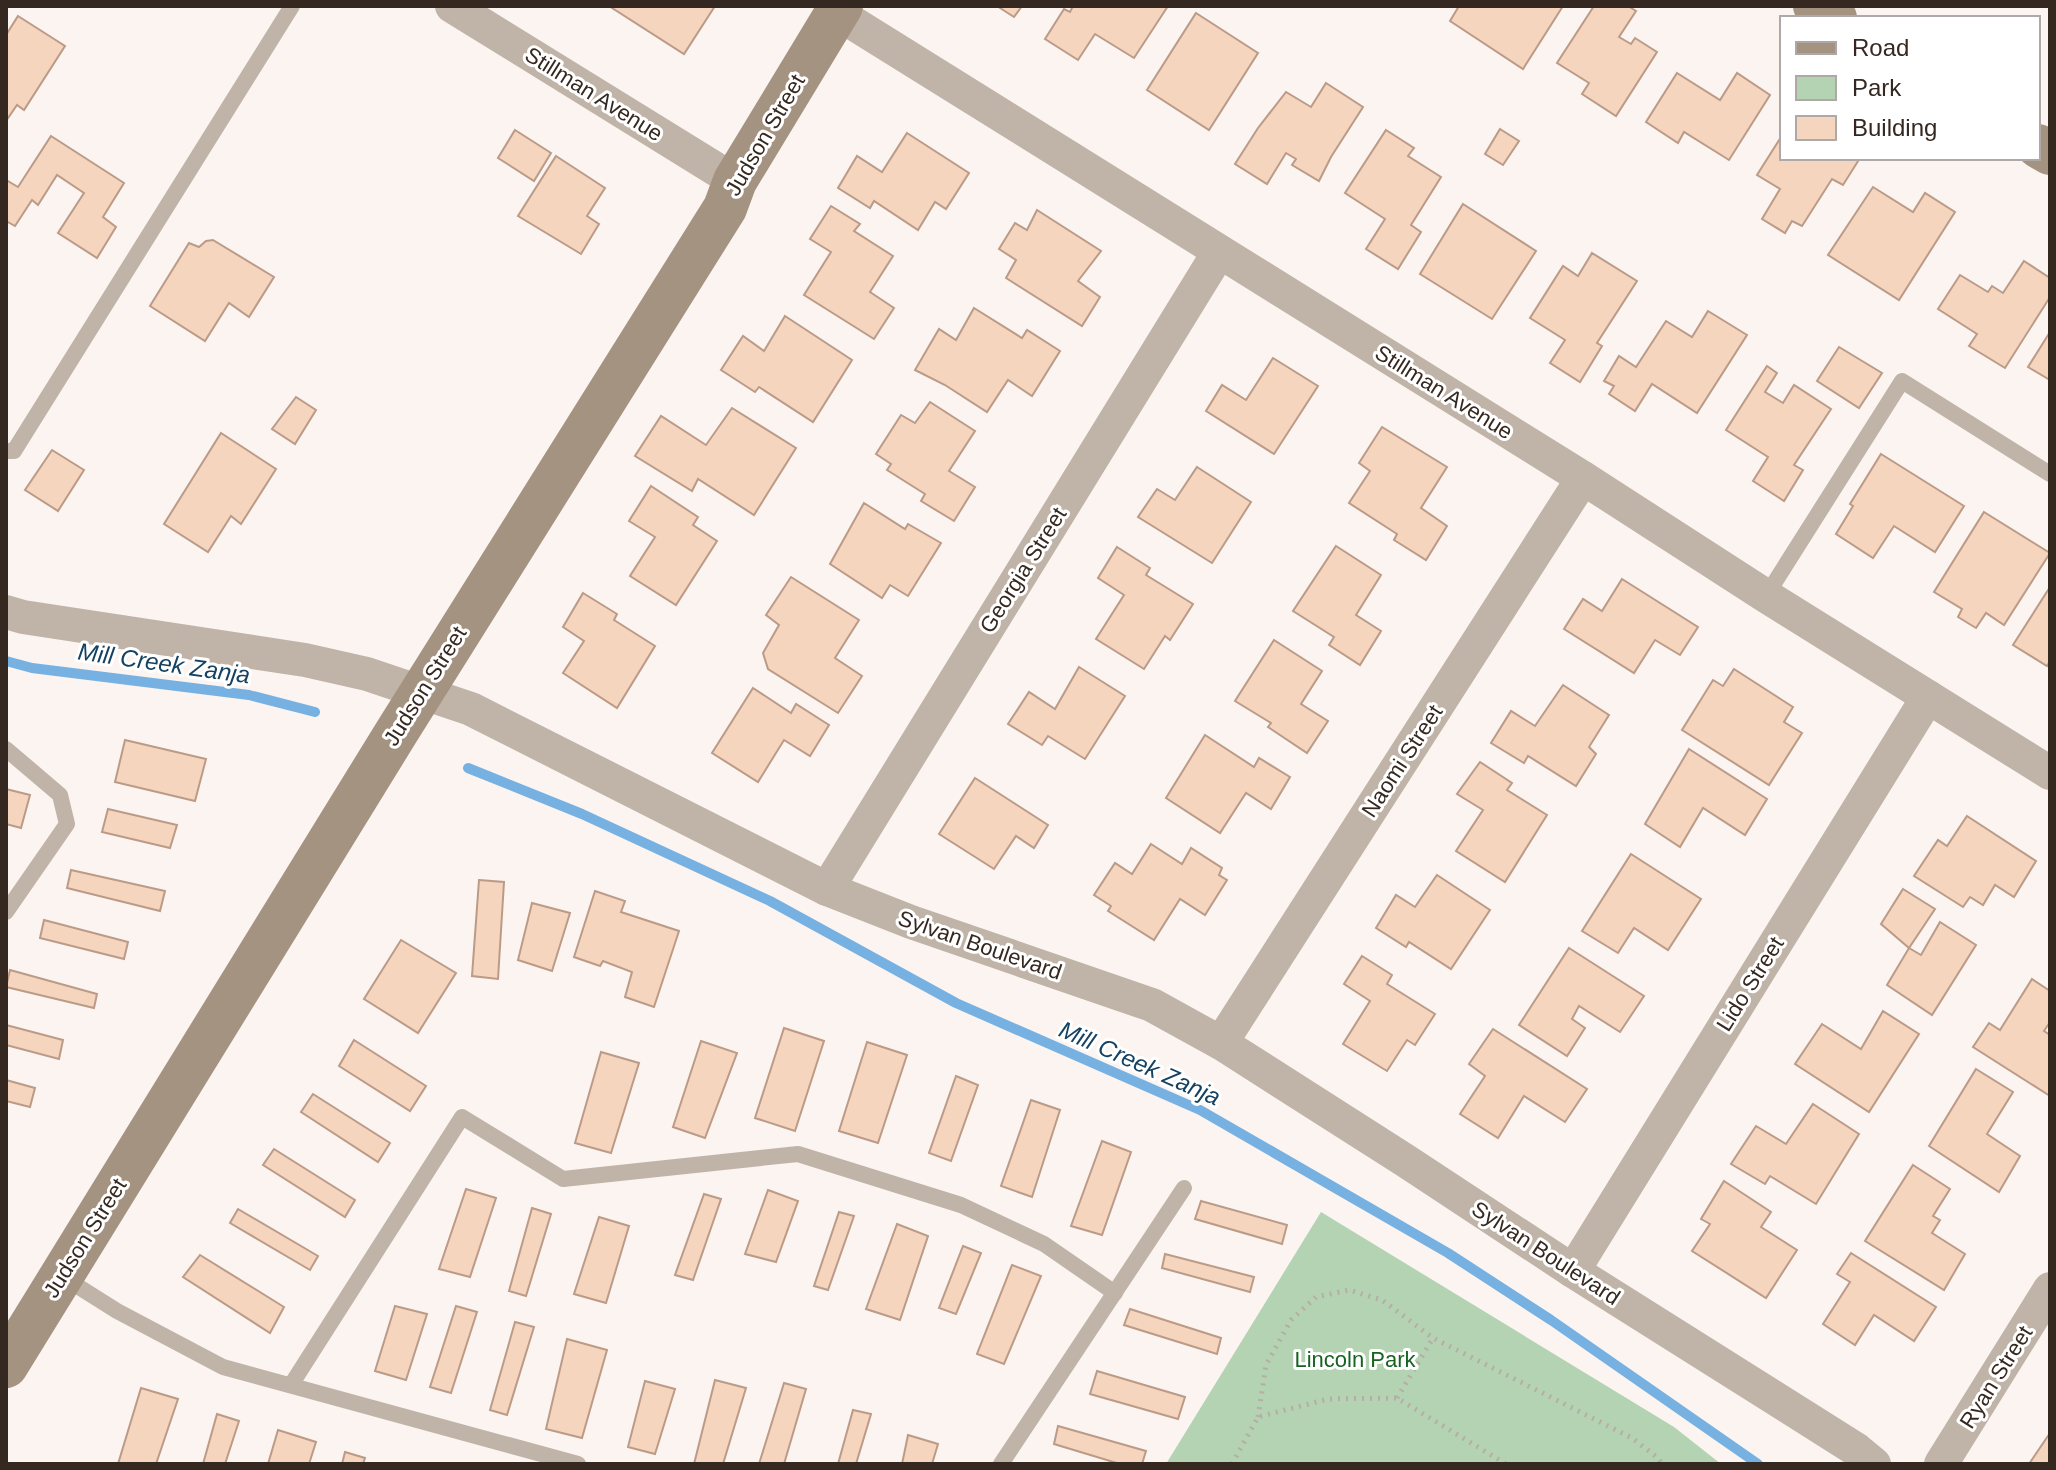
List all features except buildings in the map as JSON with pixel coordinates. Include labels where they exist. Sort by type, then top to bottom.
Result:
[{"type":"main road","name":"Judson Street","points":[[6,1366],[421,692],[725,208],[735,181],[839,10]]},
{"type":"street","name":"Stillman Avenue","points":[[452,6],[735,181]]},
{"type":"street","name":"Stillman Avenue","points":[[839,10],[2050,773]]},
{"type":"street","name":"Georgia Street","points":[[827,889],[1219,252]]},
{"type":"street","name":"Naomi Street","points":[[1221,1043],[1583,478]]},
{"type":"street","name":"Sylvan Boulevard","points":[[6,612],[305,660],[367,674],[471,709],[827,889],[911,922],[1152,1005],[1221,1043],[1857,1450],[1874,1464]]},
{"type":"street","name":"Lido Street","points":[[1573,1271],[1928,697]]},
{"type":"street","name":"Ryan Street","points":[[1941,1464],[2050,1289]]},
{"type":"lane","points":[[6,451],[14,451],[292,6]]},
{"type":"lane","points":[[1766,596],[1902,381],[2050,474]]},
{"type":"lane","points":[[6,749],[60,795],[67,824],[6,912]]},
{"type":"lane","points":[[291,1385],[462,1117],[563,1179],[798,1154],[961,1205],[1044,1244],[1115,1293]]},
{"type":"lane","points":[[1001,1464],[1184,1188]]},
{"type":"lane","points":[[61,1276],[117,1311],[223,1367],[578,1464]]},
{"type":"path","points":[[1232,1464],[1258,1417],[1266,1365],[1291,1320],[1316,1297],[1349,1290],[1382,1300],[1433,1338],[1632,1438],[1662,1464]]},
{"type":"path","points":[[1397,1398],[1433,1338]]},
{"type":"path","points":[[1258,1417],[1328,1399],[1397,1398],[1506,1464]]},
{"type":"green space","name":"Lincoln Park","points":[[1321,1212],[1674,1427],[1721,1464],[1166,1464]]},
{"type":"waterway","name":"Mill Creek Zanja","points":[[6,661],[32,668],[249,695],[315,712]]},
{"type":"waterway","name":"Mill Creek Zanja","points":[[468,768],[582,814],[770,901],[956,1003],[1200,1110],[1448,1253],[1551,1320],[1758,1464]]}]
